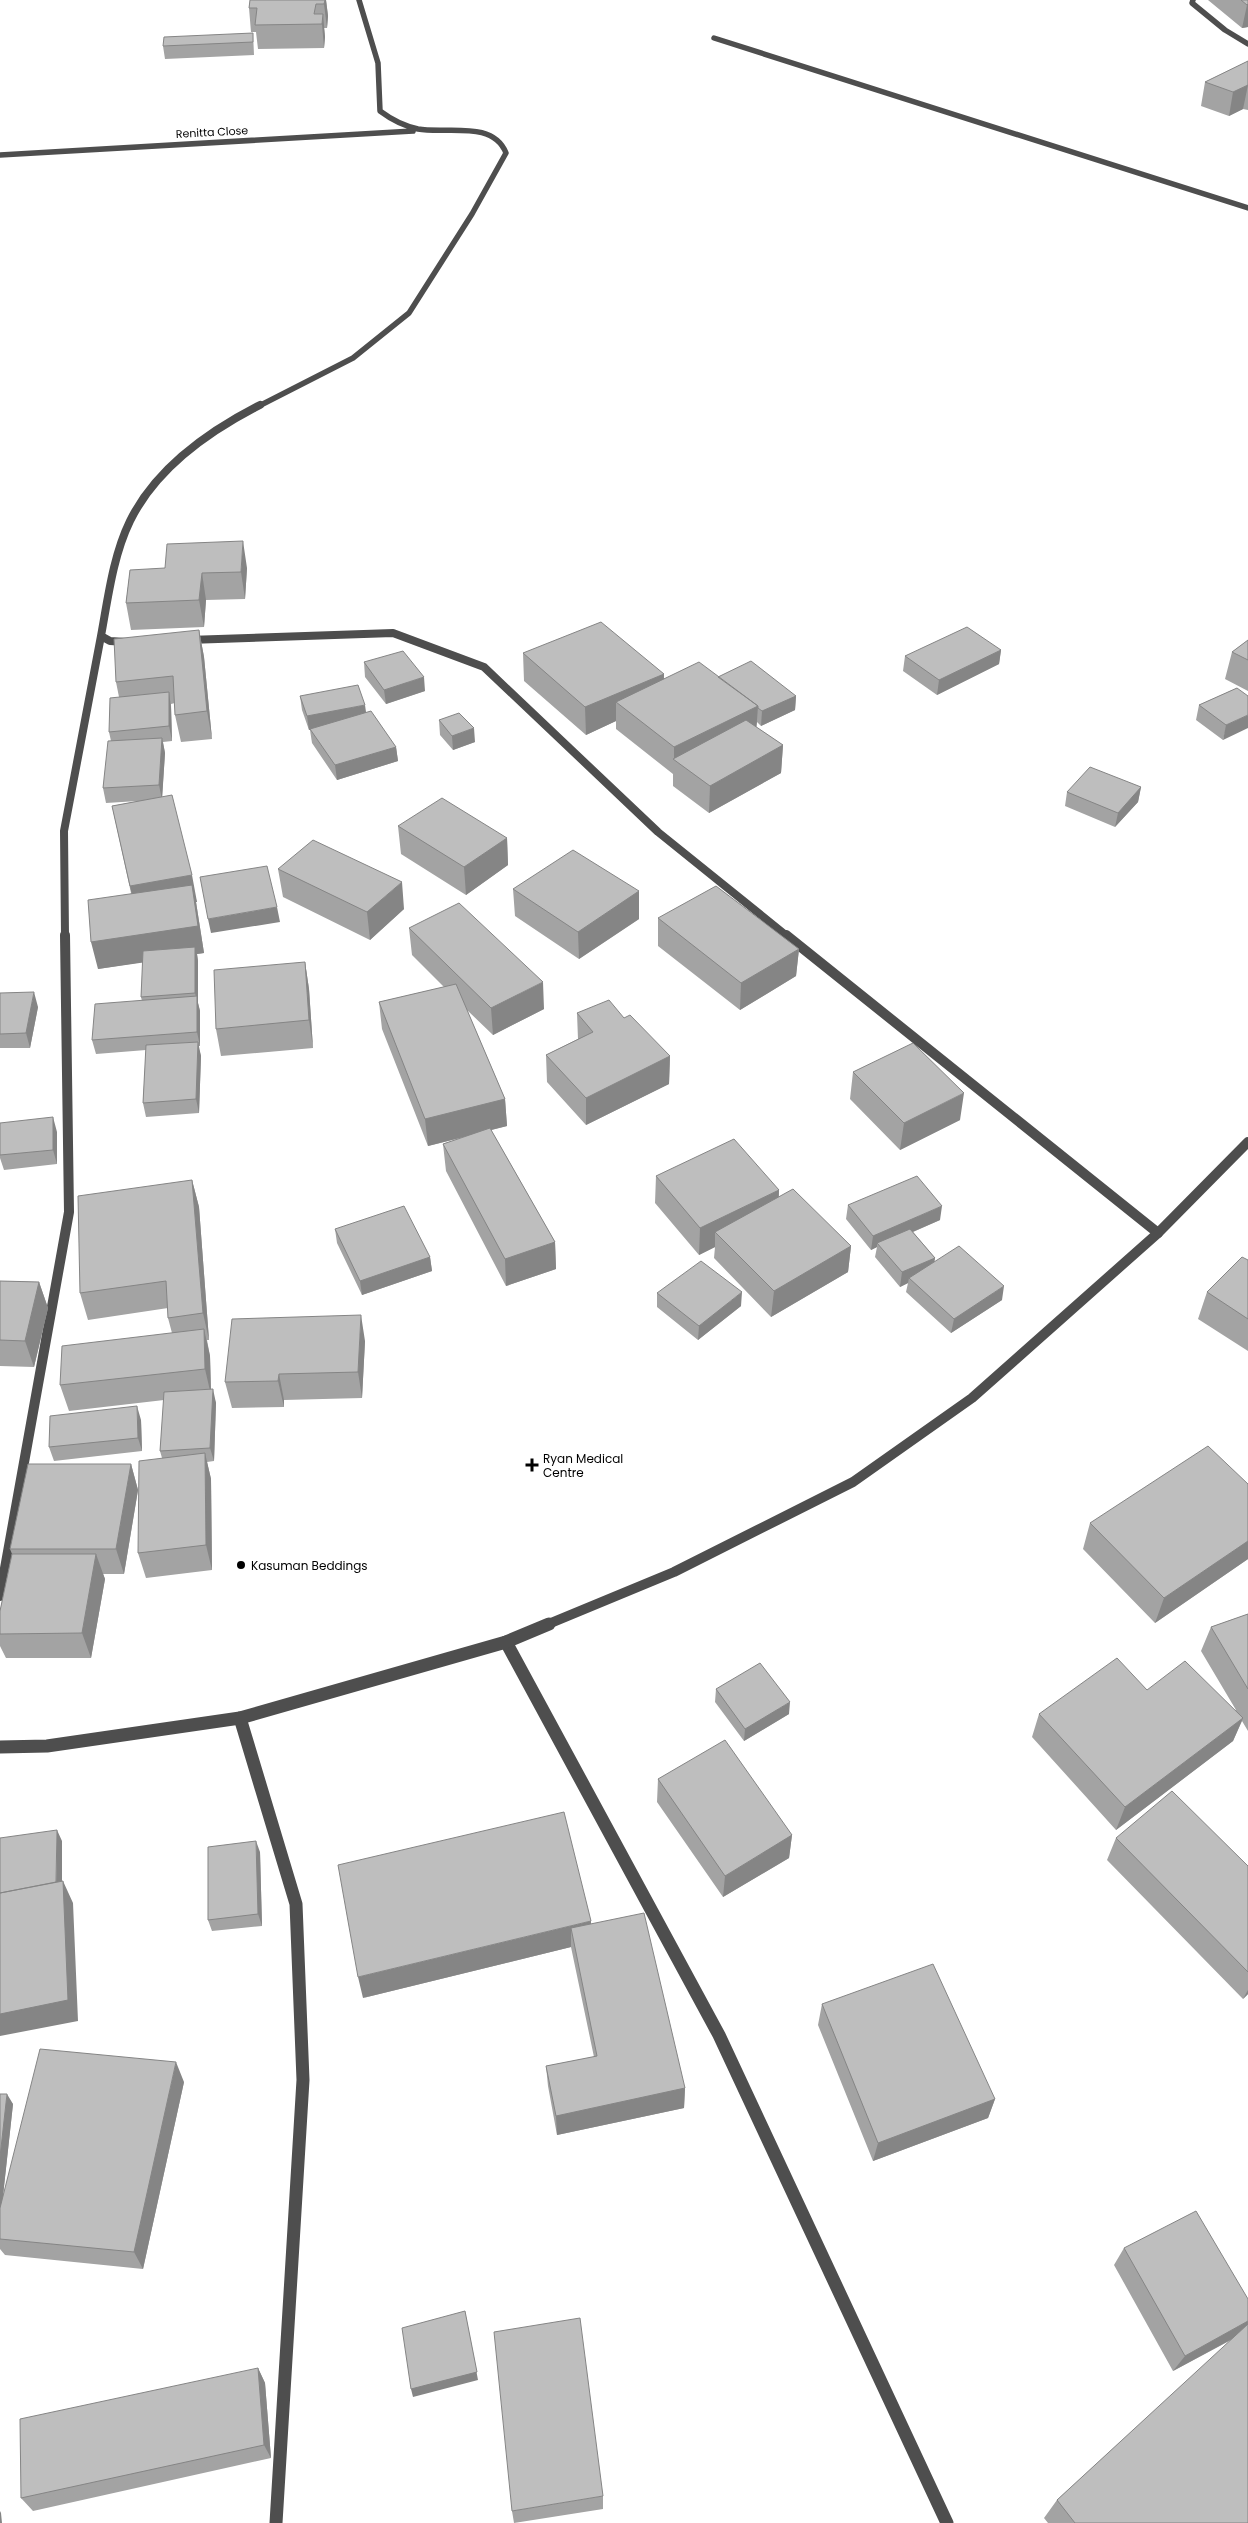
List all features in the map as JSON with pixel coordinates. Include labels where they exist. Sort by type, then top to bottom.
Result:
[{"type":"street","points":[[0,1596],[69,1212],[64,831],[111,578],[130,522],[153,485],[193,446],[235,418],[352,358],[409,313],[472,214],[506,153],[504,144],[497,137],[485,132],[426,130],[391,121],[380,110],[378,63],[359,0]]},
{"type":"street","points":[[1193,0],[1192,3],[1225,30],[1248,44]]},
{"type":"street","points":[[714,38],[1248,208]]},
{"type":"street","name":"Renitta Close","points":[[0,155],[426,130]]},
{"type":"street","points":[[184,640],[393,633],[484,667],[658,832],[1158,1233]]},
{"type":"street","points":[[101,636],[110,641],[135,641]]},
{"type":"street","points":[[0,1747],[47,1746],[240,1718],[506,1642],[674,1572],[853,1482],[972,1398],[1158,1233],[1247,1144]]},
{"type":"street","points":[[506,1642],[719,2035],[947,2523]]},
{"type":"street","points":[[240,1718],[296,1904],[302,2080],[276,2523]]},
{"type":"building","points":[[250,0],[325,0],[324,4],[316,4],[314,14],[323,14],[322,24],[255,25],[257,8],[249,8]]},
{"type":"building","points":[[1241,0],[1248,0],[1248,4],[1247,5]]},
{"type":"building","points":[[253,33],[253,42],[163,46],[164,37]]},
{"type":"building","points":[[1248,61],[1248,85],[1233,92],[1205,82]]},
{"type":"building","points":[[243,541],[241,572],[202,573],[199,600],[126,603],[130,570],[165,568],[167,544]]},
{"type":"building","points":[[601,622],[664,674],[585,707],[523,653]]},
{"type":"building","points":[[967,627],[1001,650],[939,680],[905,656]]},
{"type":"building","points":[[199,630],[207,711],[175,715],[173,676],[116,682],[114,639]]},
{"type":"building","points":[[1248,640],[1248,660],[1232,652]]},
{"type":"building","points":[[403,651],[424,677],[384,690],[364,662]]},
{"type":"building","points":[[751,661],[796,696],[762,711],[758,706],[718,677]]},
{"type":"building","points":[[699,662],[758,706],[674,747],[616,702]]},
{"type":"building","points":[[358,685],[365,705],[307,716],[300,696]]},
{"type":"building","points":[[1237,688],[1248,696],[1248,715],[1226,725],[1199,705]]},
{"type":"building","points":[[169,692],[169,726],[109,732],[110,698]]},
{"type":"building","points":[[371,711],[396,747],[335,765],[310,729]]},
{"type":"building","points":[[459,713],[474,728],[452,736],[439,720]]},
{"type":"building","points":[[746,720],[783,745],[710,786],[673,759]]},
{"type":"building","points":[[162,738],[159,785],[103,788],[108,741]]},
{"type":"building","points":[[1090,767],[1141,787],[1118,813],[1067,792]]},
{"type":"building","points":[[172,795],[192,875],[130,886],[112,806]]},
{"type":"building","points":[[442,798],[507,838],[464,867],[398,826]]},
{"type":"building","points":[[313,840],[402,882],[367,912],[278,869]]},
{"type":"building","points":[[573,850],[639,891],[578,932],[513,889]]},
{"type":"building","points":[[267,866],[277,907],[208,919],[200,877]]},
{"type":"building","points":[[192,885],[198,926],[91,942],[88,900]]},
{"type":"building","points":[[716,886],[799,949],[741,983],[658,918]]},
{"type":"building","points":[[459,903],[543,982],[491,1008],[409,928]]},
{"type":"building","points":[[195,947],[195,993],[141,997],[143,951]]},
{"type":"building","points":[[305,962],[309,1020],[216,1029],[214,970]]},
{"type":"building","points":[[456,984],[505,1099],[425,1119],[379,1002]]},
{"type":"building","points":[[34,992],[26,1033],[0,1034],[0,993]]},
{"type":"building","points":[[197,996],[197,1032],[92,1040],[95,1004]]},
{"type":"building","points":[[609,1000],[624,1018],[630,1015],[670,1056],[586,1098],[546,1055],[593,1032],[577,1013]]},
{"type":"building","points":[[198,1042],[196,1099],[143,1103],[146,1045]]},
{"type":"building","points":[[913,1043],[964,1093],[904,1123],[853,1072]]},
{"type":"building","points":[[53,1117],[53,1150],[0,1155],[0,1123]]},
{"type":"building","points":[[490,1128],[555,1242],[505,1259],[443,1144]]},
{"type":"building","points":[[734,1139],[779,1190],[700,1228],[656,1176]]},
{"type":"building","points":[[917,1176],[942,1206],[873,1236],[848,1205]]},
{"type":"building","points":[[192,1180],[203,1313],[168,1318],[166,1281],[80,1293],[78,1196]]},
{"type":"building","points":[[793,1189],[851,1246],[774,1291],[715,1232]]},
{"type":"building","points":[[404,1206],[430,1257],[360,1281],[335,1229]]},
{"type":"building","points":[[910,1229],[935,1258],[902,1272],[877,1243]]},
{"type":"building","points":[[959,1246],[1004,1286],[954,1319],[909,1278]]},
{"type":"building","points":[[1242,1257],[1248,1260],[1248,1319],[1207,1292]]},
{"type":"building","points":[[701,1261],[742,1292],[699,1326],[657,1293]]},
{"type":"building","points":[[0,1281],[39,1282],[25,1341],[0,1340]]},
{"type":"building","points":[[361,1315],[358,1372],[279,1374],[278,1381],[225,1382],[232,1319]]},
{"type":"building","points":[[204,1329],[205,1369],[60,1385],[62,1346]]},
{"type":"building","points":[[213,1389],[210,1448],[160,1451],[164,1392]]},
{"type":"building","points":[[137,1406],[138,1438],[49,1447],[50,1416]]},
{"type":"building","points":[[1208,1446],[1248,1484],[1248,1541],[1164,1598],[1090,1523]]},
{"type":"building","points":[[205,1453],[206,1545],[138,1553],[139,1461]]},
{"type":"building","points":[[28,1464],[131,1464],[116,1549],[10,1549]]},
{"type":"building","points":[[12,1554],[96,1554],[82,1633],[0,1634],[0,1611]]},
{"type":"building","points":[[1248,1614],[1248,1689],[1211,1627]]},
{"type":"building","points":[[1117,1658],[1147,1690],[1185,1661],[1243,1718],[1125,1807],[1039,1714]]},
{"type":"building","points":[[760,1663],[790,1702],[745,1729],[716,1689]]},
{"type":"building","points":[[725,1740],[792,1835],[725,1876],[658,1779]]},
{"type":"building","points":[[1172,1791],[1248,1866],[1248,1972],[1116,1838]]},
{"type":"building","points":[[564,1812],[591,1921],[358,1977],[338,1865]]},
{"type":"building","points":[[57,1830],[56,1882],[0,1893],[0,1838]]},
{"type":"building","points":[[256,1841],[258,1914],[208,1920],[208,1847]]},
{"type":"building","points":[[63,1881],[68,2000],[0,2014],[0,1893]]},
{"type":"building","points":[[644,1913],[685,2088],[556,2116],[546,2066],[597,2056],[571,1928]]},
{"type":"building","points":[[933,1964],[995,2099],[878,2143],[822,2004]]},
{"type":"building","points":[[40,2049],[176,2062],[134,2252],[0,2239],[0,2208]]},
{"type":"building","points":[[0,2094],[7,2094],[0,2157]]},
{"type":"building","points":[[1196,2211],[1248,2299],[1248,2321],[1185,2356],[1124,2248]]},
{"type":"building","points":[[465,2311],[477,2372],[411,2389],[402,2328]]},
{"type":"building","points":[[580,2318],[603,2496],[512,2511],[494,2332]]},
{"type":"building","points":[[1248,2324],[1248,2523],[1075,2523],[1057,2500]]},
{"type":"building","points":[[258,2368],[264,2445],[21,2498],[20,2419]]},
{"type":"place","name":"Ryan Medical Centre","points":[[532,1465]]},
{"type":"place","name":"Kasuman Beddings","points":[[241,1565]]}]
